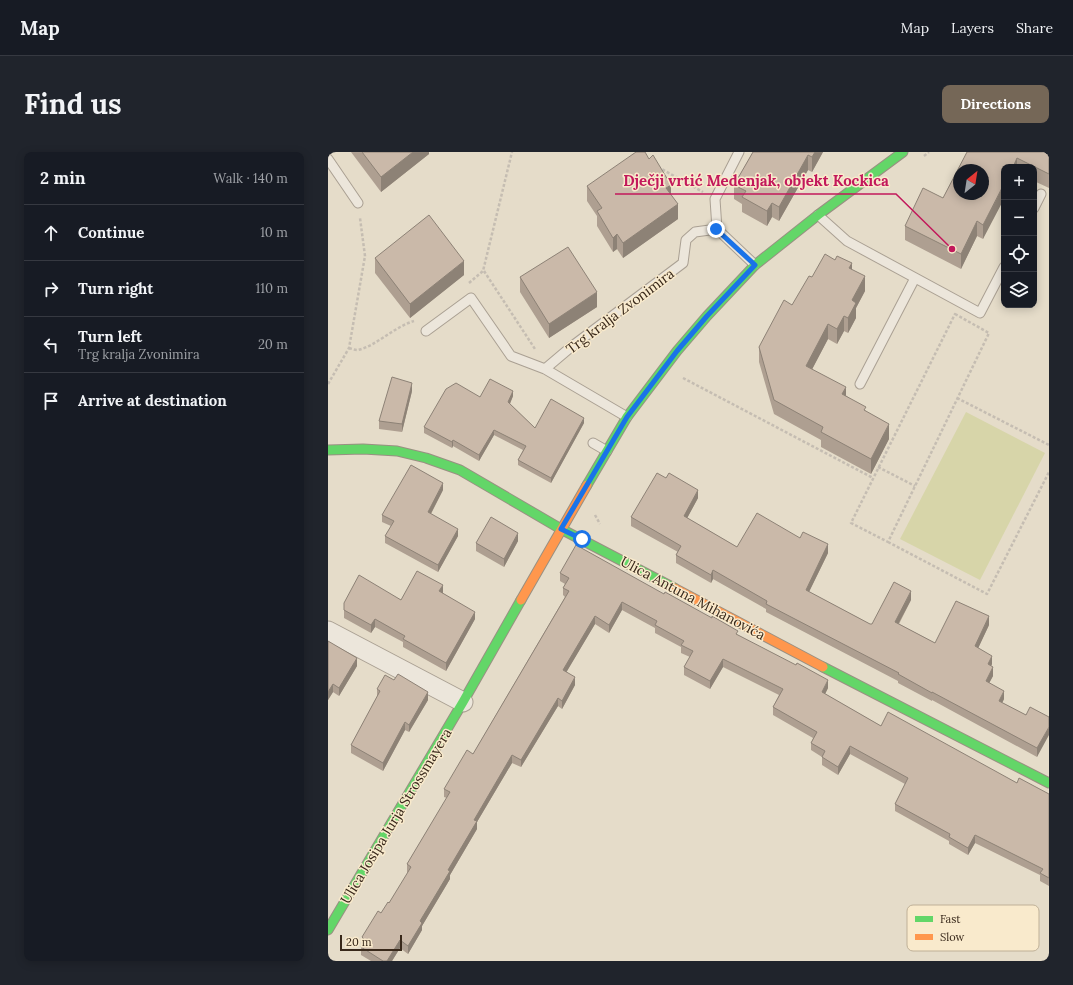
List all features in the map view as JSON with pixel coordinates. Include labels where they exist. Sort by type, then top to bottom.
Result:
[{"type":"street","name":"Ulica Josipa Jurja Strossmayera","points":[[328,930],[463,702],[561,529],[627,417],[677,351],[707,316],[755,265],[900,153]]},
{"type":"street","name":"Ulica Antuna Mihanovića","points":[[328,450],[363,449],[396,451],[426,458],[460,470],[561,529],[827,669],[1048,780]]},
{"type":"street","points":[[328,631],[463,702]]},
{"type":"lane","points":[[739,152],[715,198],[716,229],[755,265]]},
{"type":"lane","points":[[328,159],[358,203]]},
{"type":"lane","points":[[1037,202],[1041,194]]},
{"type":"lane","points":[[818,215],[847,242],[980,313],[1001,272]]},
{"type":"lane","name":"Trg kralja Zvonimira","points":[[545,369],[571,347],[683,263],[686,240],[695,232],[716,229]]},
{"type":"lane","points":[[860,384],[915,278]]},
{"type":"lane","points":[[426,331],[471,298],[511,356],[545,369],[627,417]]},
{"type":"lane","points":[[593,443],[607,451]]},
{"type":"path","points":[[465,286],[484,271],[512,152]]},
{"type":"path","points":[[919,161],[929,152]]},
{"type":"path","points":[[652,164],[715,198]]},
{"type":"path","points":[[328,384],[349,348],[365,256],[358,203]]},
{"type":"path","points":[[484,271],[532,343],[545,369]]},
{"type":"path","points":[[888,542],[989,333],[955,314],[850,523],[987,594],[1049,472]]},
{"type":"path","points":[[349,348],[357,350],[405,324],[419,320]]},
{"type":"path","points":[[679,384],[687,372]]},
{"type":"path","points":[[683,378],[873,478]]},
{"type":"path","points":[[958,398],[1049,445]]},
{"type":"path","points":[[878,467],[915,486]]},
{"type":"path","points":[[596,510],[595,514],[601,526]]},
{"type":"shaded area","points":[[966,412],[1045,453],[980,580],[900,539]]},
{"type":"building","points":[[362,152],[413,152],[381,177]]},
{"type":"building","points":[[636,152],[645,152],[649,159],[653,155],[671,185],[666,188],[678,204],[623,243],[617,234],[613,238],[597,211],[602,208],[587,186]]},
{"type":"building","points":[[753,152],[815,152],[812,157],[808,155],[779,207],[772,203],[767,211],[742,197],[746,191],[734,185]]},
{"type":"building","points":[[967,152],[1049,152],[1049,174],[1037,168],[1037,164],[1029,164],[1017,158],[1014,164],[1001,164],[1001,190],[983,225],[977,221],[961,254],[905,226],[923,188],[943,198],[953,179],[953,200],[989,200],[989,164],[961,164]]},
{"type":"building","points":[[429,215],[464,261],[410,304],[375,258]]},
{"type":"building","points":[[568,247],[597,292],[549,324],[520,277]]},
{"type":"building","points":[[825,254],[835,260],[837,256],[852,263],[849,268],[865,276],[852,300],[856,303],[848,318],[844,316],[837,329],[828,324],[806,366],[846,387],[842,394],[866,407],[864,410],[889,424],[871,459],[821,432],[823,427],[774,400],[759,347],[784,300],[792,305],[809,276],[812,277]]},
{"type":"building","points":[[392,377],[412,383],[402,424],[379,421]]},
{"type":"building","points":[[490,379],[513,391],[508,402],[535,428],[551,399],[584,418],[551,478],[518,460],[526,446],[494,430],[479,455],[453,440],[452,442],[424,427],[446,389],[456,383],[480,397]]},
{"type":"building","points":[[411,465],[443,483],[428,512],[458,529],[438,565],[385,536],[394,521],[382,515]]},
{"type":"building","points":[[657,473],[666,478],[669,473],[698,490],[684,516],[737,547],[757,513],[800,538],[803,532],[828,544],[806,590],[870,624],[872,624],[894,582],[911,591],[895,622],[935,643],[956,601],[989,616],[975,646],[992,656],[988,664],[993,667],[986,681],[1004,691],[999,701],[1026,715],[1030,707],[1049,717],[1049,727],[1037,748],[932,693],[898,674],[899,673],[766,604],[767,601],[713,570],[711,575],[676,555],[681,546],[631,517]]},
{"type":"building","points":[[491,517],[518,533],[504,559],[476,543]]},
{"type":"building","points":[[576,545],[664,594],[665,592],[712,618],[712,616],[738,631],[736,634],[796,665],[797,663],[828,680],[822,692],[881,726],[888,712],[1017,783],[1019,778],[1049,794],[1049,878],[1040,873],[1043,869],[975,835],[968,848],[949,837],[950,834],[895,804],[908,778],[850,746],[838,767],[822,757],[825,751],[811,743],[817,732],[773,707],[783,689],[723,659],[710,681],[684,667],[693,651],[681,645],[684,641],[655,625],[657,621],[622,602],[609,625],[595,616],[563,670],[575,677],[562,701],[558,698],[521,760],[512,755],[474,820],[477,821],[448,870],[450,871],[420,921],[422,923],[408,946],[400,940],[387,961],[383,961],[361,947],[365,940],[362,937],[378,911],[381,913],[388,902],[389,903],[411,867],[407,864],[450,792],[444,789],[467,750],[473,754],[569,591],[563,588],[569,578],[560,573]]},
{"type":"building","points":[[417,571],[443,585],[439,591],[475,612],[446,663],[403,639],[405,636],[375,619],[371,625],[344,610],[344,603],[359,575],[401,600]]},
{"type":"building","points":[[328,641],[357,658],[339,688],[333,684],[328,692]]},
{"type":"building","points":[[398,674],[428,692],[409,725],[405,722],[383,763],[351,745],[380,691],[377,689],[385,675],[394,680]]},
{"type":"traffic: fast","points":[[587,485],[627,417],[677,351],[707,316],[755,265],[818,215],[903,152]]},
{"type":"traffic: fast","points":[[328,450],[363,449],[397,451],[426,458],[460,470],[561,529],[674,588]]},
{"type":"traffic: fast","points":[[328,930],[463,702],[521,600]]},
{"type":"traffic: fast","points":[[823,667],[1049,783]]},
{"type":"traffic: slow","points":[[521,600],[587,485]]},
{"type":"traffic: slow","points":[[674,588],[823,667]]},
{"type":"place","name":"Dječji vrtić Medenjak, objekt Kockica","points":[[952,249]]},
{"type":"route","points":[[582,539],[561,529],[627,417],[677,351],[707,316],[755,265],[716,229]]}]
